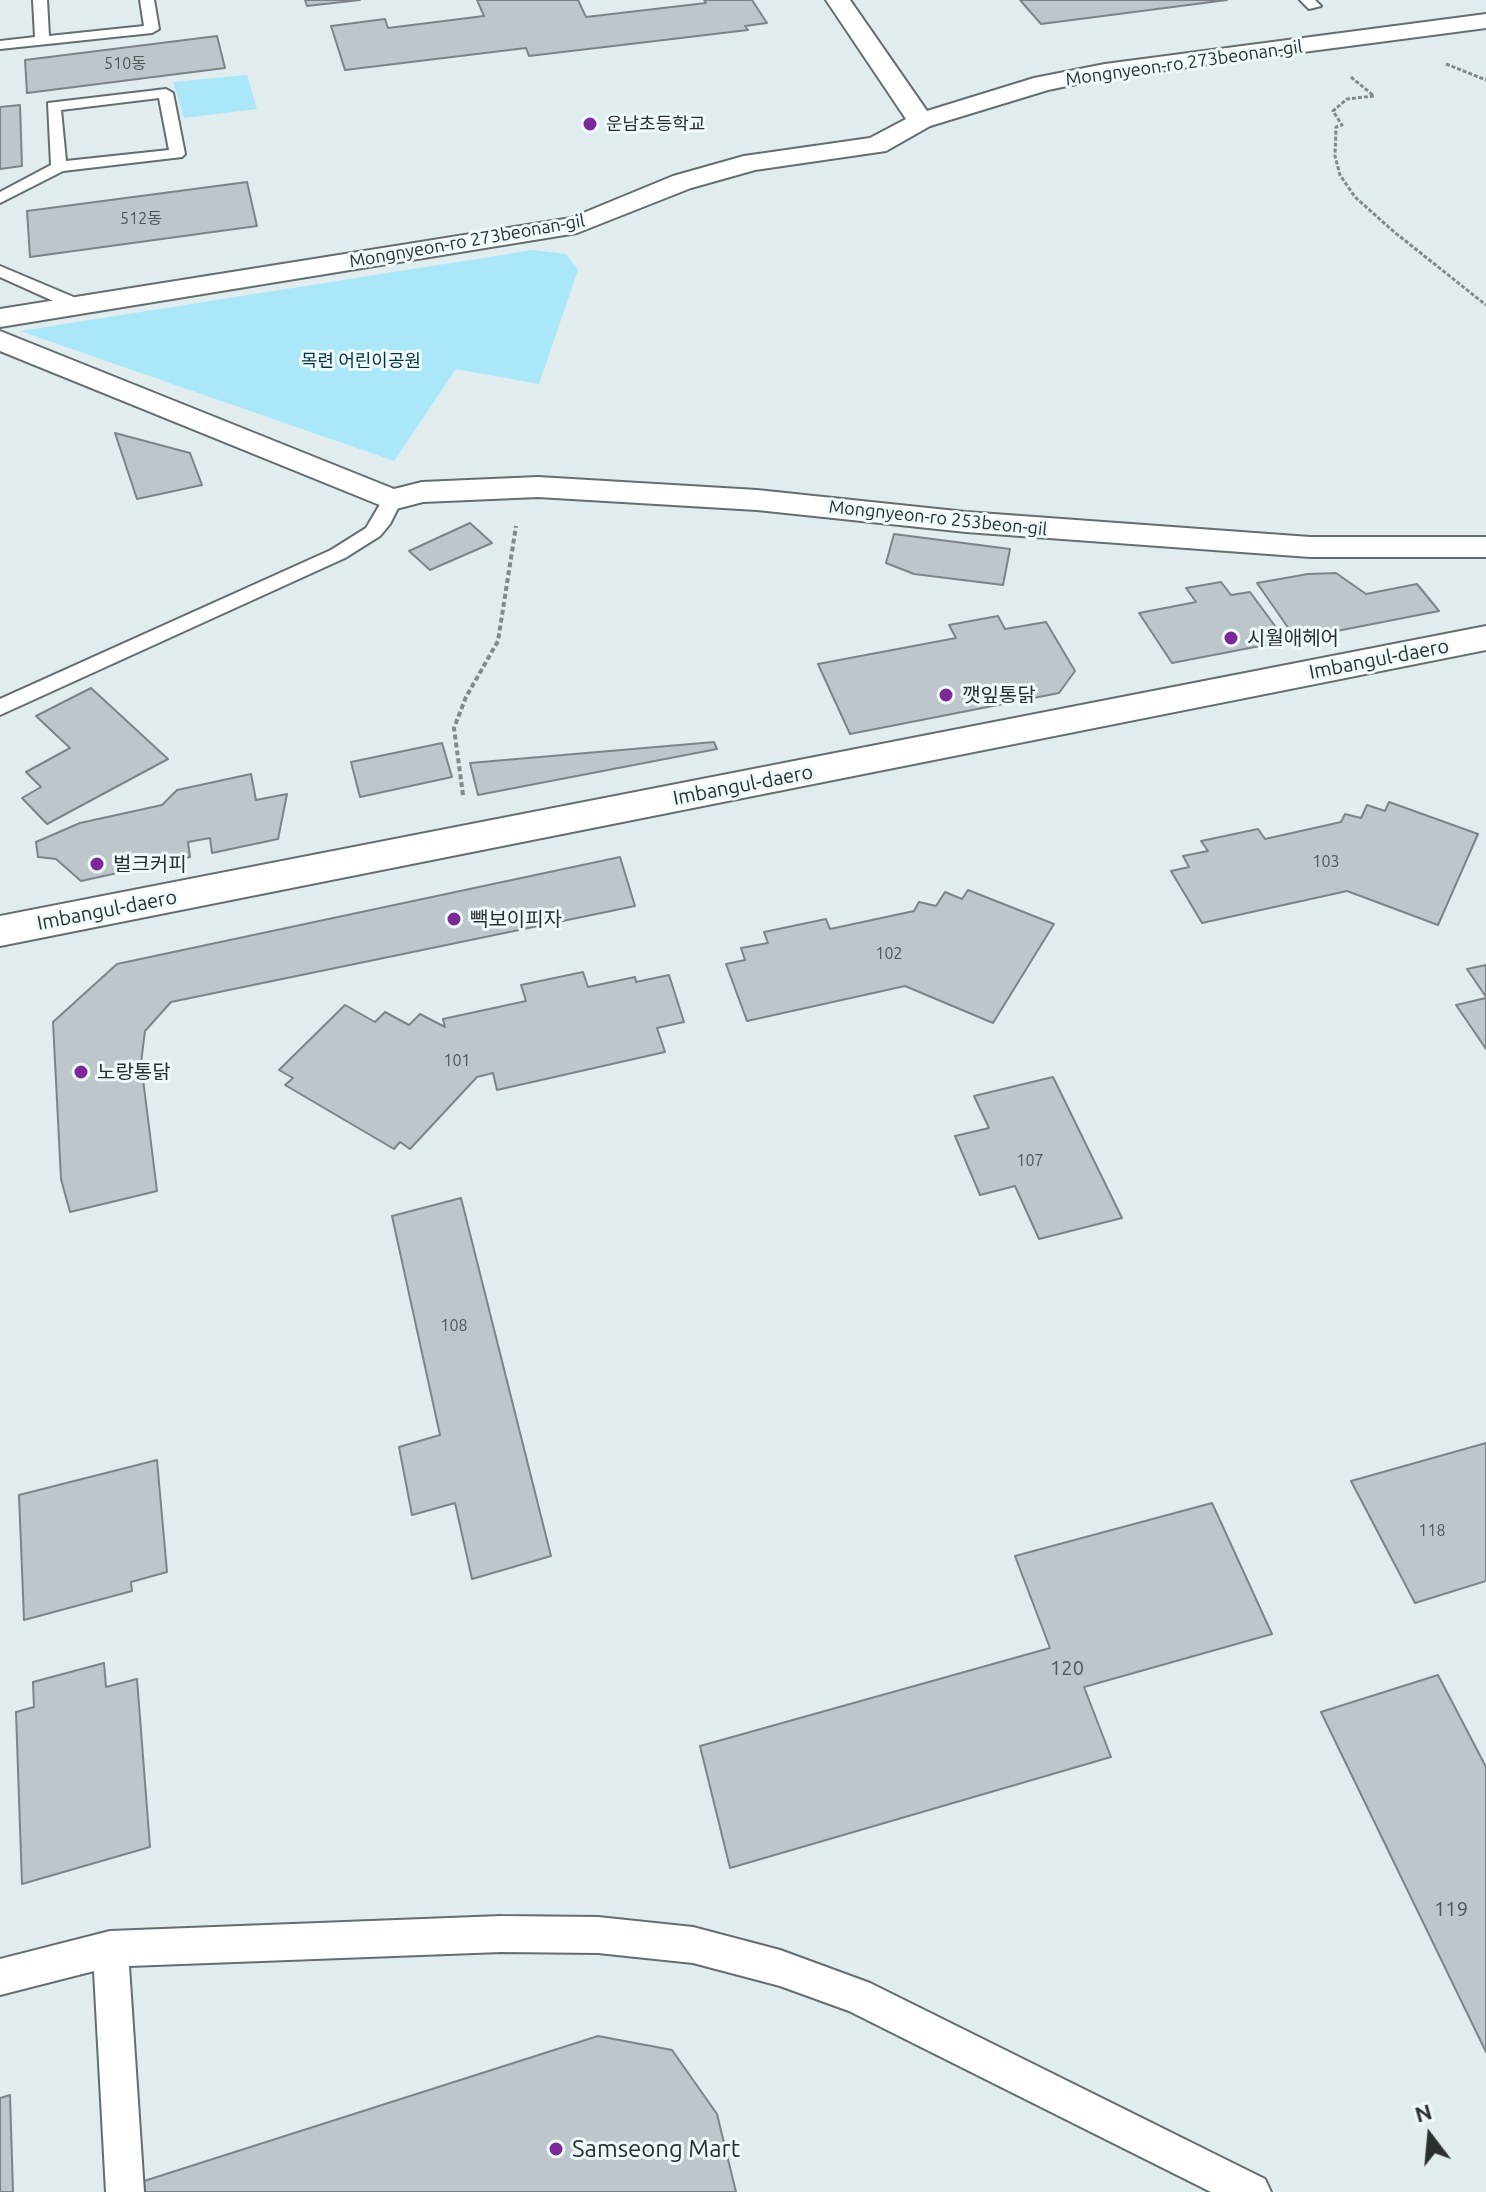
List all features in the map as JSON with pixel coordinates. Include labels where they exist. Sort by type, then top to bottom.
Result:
[{"type":"street","points":[[838,0],[921,121]]},
{"type":"street","name":"Mongnyeon-ro 273beonan-gil","points":[[0,318],[577,225],[682,182],[753,162],[877,145],[921,121],[983,99],[1105,71],[1486,21]]},
{"type":"street","points":[[0,340],[392,500]]},
{"type":"street","name":"Mongnyeon-ro 253beon-gil","points":[[392,500],[422,492],[538,487],[757,500],[966,522],[1310,547],[1486,547]]},
{"type":"street","name":"Imbangul-daero","points":[[0,931],[1486,638]]},
{"type":"lane","points":[[40,0],[42,40]]},
{"type":"lane","points":[[0,45],[152,29],[147,0]]},
{"type":"lane","points":[[0,198],[59,167],[177,154],[166,93],[53,106],[59,167]]},
{"type":"lane","points":[[0,271],[77,305]]},
{"type":"lane","points":[[0,708],[338,554],[373,532],[383,520],[392,500]]},
{"type":"lane","points":[[0,1977],[110,1949],[501,1934],[598,1935],[693,1945],[780,1968],[857,1996],[1252,2192]]},
{"type":"lane","points":[[110,1949],[125,2192]]},
{"type":"path","points":[[1340,71],[1374,96],[1347,99],[1333,111],[1342,125],[1336,127],[1335,156],[1340,175],[1355,197],[1401,239],[1486,305]]},
{"type":"path","points":[[472,838],[454,728],[466,697],[498,641],[503,593],[516,540],[516,489]]},
{"type":"green space","points":[[247,75],[257,109],[184,118],[173,82]]},
{"type":"green space","name":"목련 어린이공원","points":[[533,250],[566,254],[578,270],[539,384],[456,369],[394,461],[20,331]]},
{"type":"building","points":[[305,0],[360,0],[307,6]]},
{"type":"building","points":[[477,0],[578,0],[586,17],[706,3],[704,0],[752,0],[767,23],[745,26],[748,30],[529,56],[526,48],[345,70],[331,26],[385,19],[388,28],[484,16]]},
{"type":"building","points":[[1020,0],[1227,0],[1041,24]]},
{"type":"building","points":[[217,36],[225,68],[27,93],[25,60]]},
{"type":"building","points":[[20,105],[22,166],[0,169],[0,107]]},
{"type":"building","points":[[247,182],[257,226],[30,257],[27,211]]},
{"type":"building","points":[[115,433],[190,453],[202,485],[137,499]]},
{"type":"building","points":[[470,523],[492,543],[430,570],[409,551]]},
{"type":"building","points":[[894,534],[1010,549],[1003,585],[914,574],[886,563]]},
{"type":"building","points":[[1336,573],[1366,594],[1417,584],[1439,611],[1296,639],[1257,583],[1308,574]]},
{"type":"building","points":[[1221,582],[1231,595],[1250,592],[1286,641],[1172,663],[1139,613],[1196,602],[1186,588]]},
{"type":"building","points":[[998,616],[1005,629],[1046,622],[1075,671],[1059,693],[850,734],[818,664],[956,638],[949,625]]},
{"type":"building","points":[[91,688],[168,759],[47,824],[22,798],[41,787],[26,772],[70,748],[36,716]]},
{"type":"building","points":[[714,742],[717,749],[478,795],[470,763]]},
{"type":"building","points":[[442,743],[452,777],[360,797],[351,762]]},
{"type":"building","points":[[251,774],[256,800],[287,794],[278,839],[212,853],[210,838],[188,842],[190,857],[81,881],[56,859],[38,857],[36,842],[80,823],[162,805],[177,790]]},
{"type":"building","points":[[1389,802],[1478,834],[1438,925],[1347,891],[1202,923],[1171,871],[1189,867],[1183,856],[1208,851],[1201,841],[1258,829],[1265,839],[1341,822],[1345,814],[1361,818],[1367,805],[1385,811]]},
{"type":"building","points":[[620,857],[635,906],[171,1002],[145,1031],[141,1063],[157,1191],[70,1212],[61,1179],[53,1022],[117,964]]},
{"type":"building","points":[[968,890],[1054,924],[993,1023],[905,986],[747,1021],[726,964],[745,960],[741,948],[768,943],[764,932],[826,919],[830,929],[914,911],[919,902],[936,906],[945,892],[962,899]]},
{"type":"building","points":[[1486,965],[1486,997],[1467,969]]},
{"type":"building","points":[[583,972],[588,987],[635,977],[636,982],[669,975],[684,1022],[657,1028],[665,1052],[497,1090],[493,1073],[477,1077],[410,1149],[400,1142],[394,1149],[285,1085],[293,1078],[279,1070],[345,1005],[375,1022],[385,1012],[409,1025],[420,1014],[445,1027],[443,1019],[526,1001],[521,985]]},
{"type":"building","points":[[1486,998],[1486,1049],[1456,1005]]},
{"type":"building","points":[[1053,1077],[1122,1218],[1039,1239],[1015,1186],[980,1195],[955,1136],[989,1128],[974,1096]]},
{"type":"building","points":[[461,1198],[551,1556],[472,1579],[455,1503],[412,1515],[399,1447],[440,1435],[392,1216]]},
{"type":"building","points":[[1486,1443],[1486,1581],[1415,1603],[1351,1481]]},
{"type":"building","points":[[157,1460],[167,1572],[131,1582],[132,1591],[24,1620],[19,1495]]},
{"type":"building","points":[[1212,1503],[1272,1634],[1084,1687],[1111,1757],[730,1868],[700,1746],[1050,1648],[1015,1556]]},
{"type":"building","points":[[104,1663],[106,1687],[137,1679],[150,1847],[22,1884],[16,1712],[34,1707],[33,1682]]},
{"type":"building","points":[[1438,1675],[1486,1767],[1486,2052],[1321,1712]]},
{"type":"building","points":[[598,2036],[672,2050],[717,2114],[736,2192],[145,2192],[144,2181]]},
{"type":"building","points":[[10,2095],[13,2192],[0,2192],[0,2098]]},
{"type":"place","name":"운남초등학교","points":[[590,124]]},
{"type":"place","name":"시월애헤어","points":[[1231,638]]},
{"type":"place","name":"깻잎통닭","points":[[946,695]]},
{"type":"place","name":"벌크커피","points":[[97,864]]},
{"type":"place","name":"빽보이피자","points":[[454,919]]},
{"type":"place","name":"노랑통닭","points":[[81,1072]]},
{"type":"place","name":"Samseong Mart","points":[[556,2149]]}]
